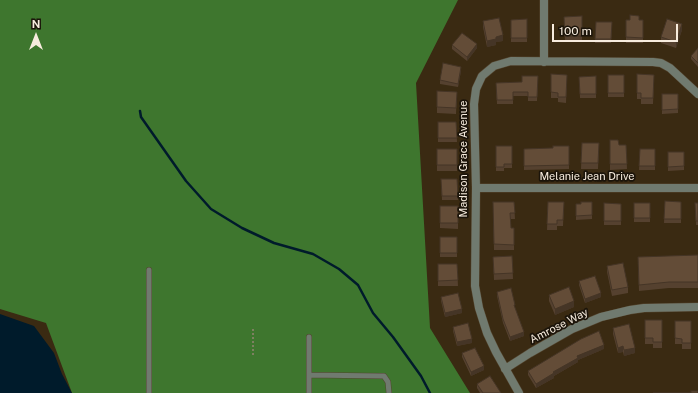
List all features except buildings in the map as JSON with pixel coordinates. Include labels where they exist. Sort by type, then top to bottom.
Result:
[{"type":"street","points":[[544,0],[544,62]]},
{"type":"street","name":"Madison Grace Avenue","points":[[519,393],[487,333],[477,296],[474,266],[476,188],[474,104],[476,89],[479,82],[487,71],[502,63],[511,61],[657,62],[670,68],[698,94]]},
{"type":"street","name":"Melanie Jean Drive","points":[[476,188],[698,188]]},
{"type":"street","name":"Amrose Way","points":[[506,369],[530,353],[572,329],[602,317],[644,308],[698,307]]},
{"type":"lane","points":[[149,270],[149,393]]},
{"type":"lane","points":[[309,337],[309,393]]},
{"type":"lane","points":[[309,375],[384,376],[388,382],[389,393]]},
{"type":"path","points":[[253,328],[253,356]]},
{"type":"green space","points":[[0,0],[458,0],[416,83],[430,328],[470,393],[72,393],[46,323],[0,309]]},
{"type":"water","points":[[0,314],[34,326],[54,353],[62,374],[72,393],[0,393]]},
{"type":"waterway","points":[[140,111],[141,117],[186,181],[211,209],[242,228],[274,243],[313,254],[339,269],[358,285],[373,313],[393,337],[421,376],[430,393]]}]
